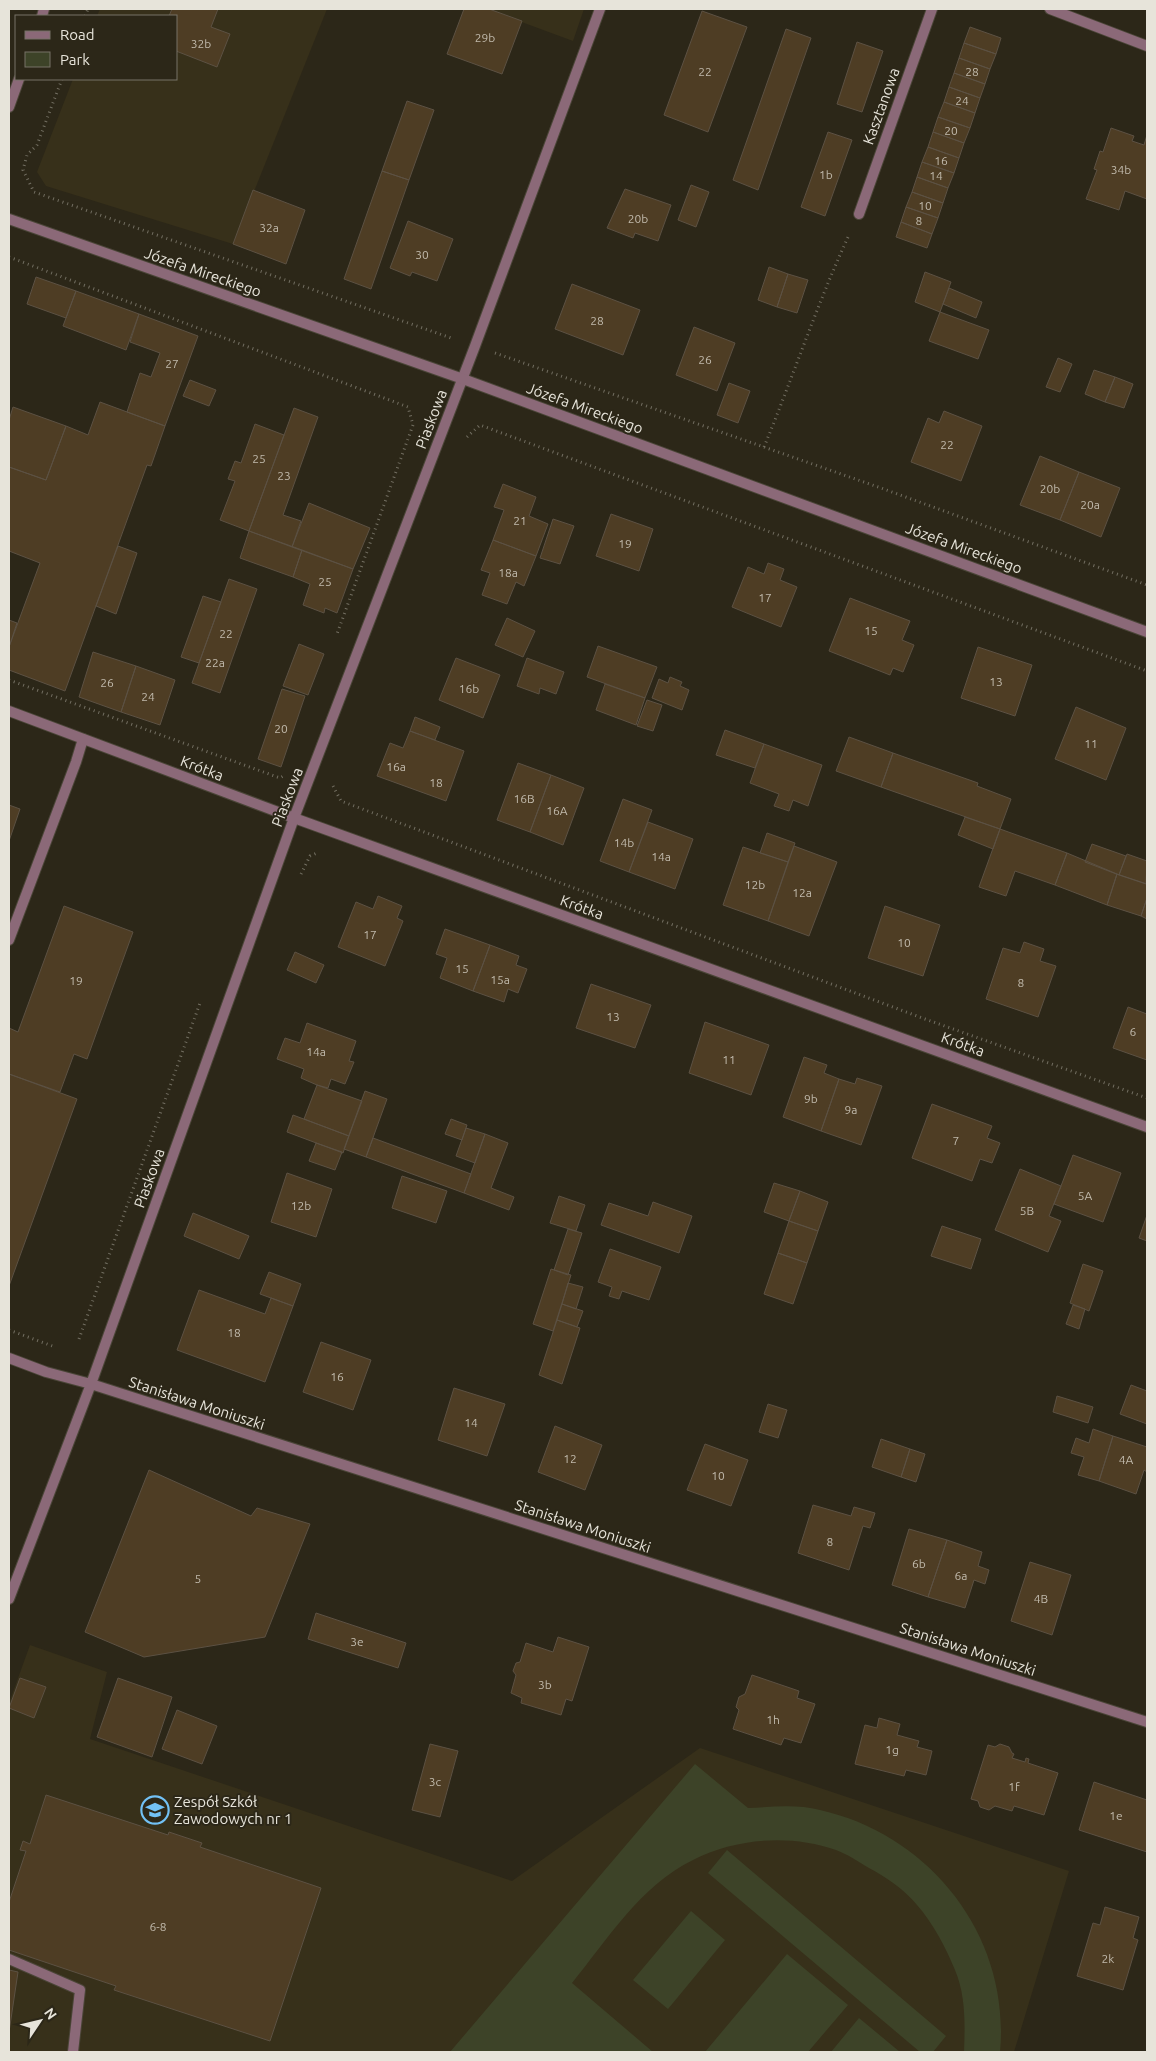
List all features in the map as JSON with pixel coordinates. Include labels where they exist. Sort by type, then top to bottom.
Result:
[{"type":"street","name":"Piaskowa","points":[[9,1599],[91,1384],[294,818],[463,378],[600,9]]},
{"type":"street","name":"Kasztanowa","points":[[859,214],[932,9]]},
{"type":"street","points":[[1050,9],[1147,46]]},
{"type":"street","points":[[9,107],[19,80]]},
{"type":"street","name":"Józefa Mireckiego","points":[[9,219],[463,378],[1147,632]]},
{"type":"street","name":"Krótka","points":[[9,711],[294,818],[1147,1127]]},
{"type":"street","points":[[9,940],[83,739]]},
{"type":"street","name":"Stanisława Moniuszki","points":[[9,1358],[46,1372],[91,1384],[1147,1722]]},
{"type":"street","points":[[9,1959],[80,1990],[73,2052]]},
{"type":"path","points":[[62,80],[37,145],[27,155],[23,170],[34,192],[764,447],[1147,585]]},
{"type":"path","points":[[764,447],[806,344],[827,282],[859,214]]},
{"type":"path","points":[[9,257],[408,407],[413,425],[335,639]]},
{"type":"path","points":[[461,442],[480,425],[1147,671]]},
{"type":"path","points":[[9,680],[280,778],[288,773]]},
{"type":"path","points":[[336,779],[332,787],[341,801],[924,1019],[1147,1098]]},
{"type":"path","points":[[276,870],[300,876],[310,856],[318,852]]},
{"type":"path","points":[[79,1339],[200,1002]]},
{"type":"path","points":[[9,1330],[55,1347]]},
{"type":"shaded area","points":[[100,9],[327,9],[233,244],[46,186],[37,172],[73,80],[178,80],[178,15],[97,15]]},
{"type":"shaded area","points":[[486,9],[584,9],[573,41]]},
{"type":"shaded area","name":"Zespół Szkół Zawodowych nr 1","points":[[30,1645],[107,1672],[90,1739],[512,1881],[700,1748],[1069,1871],[1014,2052],[9,2052],[9,1703]]},
{"type":"green space","points":[[695,1764],[748,1808],[784,1806],[811,1808],[860,1823],[896,1842],[929,1867],[956,1897],[977,1931],[992,1969],[1000,2010],[1000,2052],[964,2052],[964,2011],[959,1980],[948,1953],[934,1928],[907,1894],[882,1875],[840,1852],[818,1845],[782,1840],[745,1843],[727,1847],[693,1860],[674,1871],[657,1884],[626,1915],[572,1983],[653,2052],[450,2052]]},
{"type":"green space","points":[[727,1850],[946,2036],[933,2052],[920,2052],[708,1873]]},
{"type":"green space","points":[[691,1911],[725,1940],[668,2009],[633,1980]]},
{"type":"green space","points":[[787,1954],[848,2005],[808,2052],[705,2052]]},
{"type":"green space","points":[[859,2018],[900,2052],[831,2052]]},
{"type":"building","points":[[172,9],[218,9],[211,27],[230,34],[217,67],[178,52],[178,15],[169,15]]},
{"type":"building","points":[[464,9],[489,9],[522,21],[502,74],[447,54]]},
{"type":"building","points":[[702,11],[747,27],[708,132],[664,115]]},
{"type":"building","points":[[970,27],[1001,38],[996,54],[964,43]]},
{"type":"building","points":[[786,29],[811,38],[758,190],[733,180]]},
{"type":"building","points":[[857,42],[883,51],[862,112],[837,104]]},
{"type":"building","points":[[964,43],[996,54],[990,69],[959,58]]},
{"type":"building","points":[[959,58],[990,69],[985,84],[954,73]]},
{"type":"building","points":[[954,73],[985,84],[980,98],[949,87]]},
{"type":"building","points":[[949,87],[980,98],[975,113],[944,102]]},
{"type":"building","points":[[407,101],[434,110],[409,180],[382,171]]},
{"type":"building","points":[[944,102],[975,113],[970,128],[938,117]]},
{"type":"building","points":[[938,117],[970,128],[964,143],[933,132]]},
{"type":"building","points":[[1111,128],[1134,136],[1132,141],[1144,145],[1147,135],[1147,199],[1125,191],[1119,210],[1086,199],[1097,170],[1094,169],[1100,151],[1103,152]]},
{"type":"building","points":[[828,132],[852,140],[825,216],[801,207]]},
{"type":"building","points":[[933,132],[964,143],[959,158],[928,147]]},
{"type":"building","points":[[928,147],[959,158],[954,173],[922,162]]},
{"type":"building","points":[[922,162],[954,173],[948,188],[917,177]]},
{"type":"building","points":[[382,171],[409,180],[371,289],[344,279]]},
{"type":"building","points":[[917,177],[948,188],[943,203],[912,192]]},
{"type":"building","points":[[691,185],[709,192],[696,227],[678,220]]},
{"type":"building","points":[[625,189],[671,205],[658,241],[635,233],[633,238],[607,228]]},
{"type":"building","points":[[253,190],[305,210],[286,264],[233,244]]},
{"type":"building","points":[[912,192],[943,203],[938,218],[906,207]]},
{"type":"building","points":[[906,207],[938,218],[932,234],[901,222]]},
{"type":"building","points":[[408,221],[453,239],[437,281],[412,272],[410,276],[390,268]]},
{"type":"building","points":[[901,222],[932,234],[927,248],[896,237]]},
{"type":"building","points":[[769,267],[788,274],[777,307],[758,300]]},
{"type":"building","points":[[925,272],[951,282],[940,312],[915,302]]},
{"type":"building","points":[[788,274],[808,280],[797,313],[777,307]]},
{"type":"building","points":[[36,277],[76,291],[66,318],[27,304]]},
{"type":"building","points":[[572,284],[640,310],[623,355],[555,329]]},
{"type":"building","points":[[949,288],[982,302],[976,318],[943,304]]},
{"type":"building","points":[[76,291],[139,314],[126,350],[63,326]]},
{"type":"building","points":[[940,312],[989,330],[978,359],[929,341]]},
{"type":"building","points":[[139,314],[198,336],[165,426],[127,412],[140,373],[151,377],[160,353],[130,342]]},
{"type":"building","points":[[694,327],[735,343],[717,391],[676,375]]},
{"type":"building","points":[[1058,358],[1072,364],[1060,392],[1046,387]]},
{"type":"building","points":[[1094,370],[1115,377],[1105,402],[1085,394]]},
{"type":"building","points":[[1115,377],[1133,384],[1124,408],[1105,402]]},
{"type":"building","points":[[190,380],[216,390],[209,406],[183,396]]},
{"type":"building","points":[[729,383],[750,391],[738,423],[717,415]]},
{"type":"building","points":[[100,402],[165,426],[151,466],[147,465],[65,691],[9,670],[9,647],[40,563],[9,551],[9,467],[46,480],[66,426],[88,435]]},
{"type":"building","points":[[13,407],[66,426],[46,480],[9,467],[9,420]]},
{"type":"building","points":[[294,408],[318,417],[283,515],[301,521],[292,547],[249,531]]},
{"type":"building","points":[[944,411],[982,426],[961,481],[911,462],[928,418],[939,423]]},
{"type":"building","points":[[255,424],[284,435],[249,531],[220,520],[235,481],[228,479],[235,461],[241,463]]},
{"type":"building","points":[[1040,456],[1079,472],[1060,520],[1020,505]]},
{"type":"building","points":[[1079,472],[1120,488],[1101,537],[1060,520]]},
{"type":"building","points":[[503,484],[536,497],[529,516],[548,524],[536,556],[493,540],[504,510],[494,507]]},
{"type":"building","points":[[309,503],[370,528],[353,569],[292,547]]},
{"type":"building","points":[[611,514],[653,529],[639,571],[596,556]]},
{"type":"building","points":[[553,519],[574,526],[560,564],[540,558]]},
{"type":"building","points":[[249,531],[302,550],[293,577],[240,558]]},
{"type":"building","points":[[493,540],[536,556],[524,586],[516,582],[507,604],[482,595],[490,573],[481,570]]},
{"type":"building","points":[[118,546],[137,553],[116,614],[96,606]]},
{"type":"building","points":[[302,550],[353,569],[337,613],[325,608],[324,613],[303,605],[310,584],[293,577]]},
{"type":"building","points":[[768,563],[784,569],[780,580],[797,587],[781,627],[732,607],[748,567],[764,574]]},
{"type":"building","points":[[229,579],[257,589],[220,693],[192,683]]},
{"type":"building","points":[[203,596],[221,602],[199,663],[181,657]]},
{"type":"building","points":[[850,598],[910,621],[902,640],[914,645],[903,672],[893,668],[890,675],[829,651]]},
{"type":"building","points":[[507,618],[535,631],[523,657],[495,645]]},
{"type":"building","points":[[9,620],[17,623],[9,647]]},
{"type":"building","points":[[299,644],[324,654],[308,695],[283,686]]},
{"type":"building","points":[[598,646],[657,667],[645,698],[587,677]]},
{"type":"building","points":[[978,647],[1032,665],[1015,716],[961,698]]},
{"type":"building","points":[[93,652],[136,666],[121,712],[79,697]]},
{"type":"building","points":[[456,658],[500,675],[483,718],[439,700]]},
{"type":"building","points":[[527,658],[564,672],[556,694],[540,688],[539,694],[517,686]]},
{"type":"building","points":[[136,666],[175,680],[160,725],[121,712]]},
{"type":"building","points":[[670,677],[682,682],[680,686],[689,690],[682,710],[652,698],[659,679],[668,683]]},
{"type":"building","points":[[605,684],[645,698],[636,725],[596,710]]},
{"type":"building","points":[[282,689],[305,696],[281,767],[258,759]]},
{"type":"building","points":[[647,700],[662,705],[653,731],[637,726]]},
{"type":"building","points":[[1076,707],[1126,728],[1106,780],[1055,759]]},
{"type":"building","points":[[415,717],[440,727],[435,740],[410,731]]},
{"type":"building","points":[[725,730],[764,744],[755,768],[716,755]]},
{"type":"building","points":[[410,731],[464,751],[446,801],[377,776],[390,743],[403,748]]},
{"type":"building","points":[[849,737],[893,753],[881,787],[836,771]]},
{"type":"building","points":[[764,744],[822,765],[808,806],[793,800],[789,811],[774,806],[779,794],[750,783]]},
{"type":"building","points":[[893,753],[978,783],[977,786],[1011,799],[1000,829],[881,787]]},
{"type":"building","points":[[518,763],[551,775],[530,832],[497,820]]},
{"type":"building","points":[[551,775],[584,788],[563,845],[530,832]]},
{"type":"building","points":[[623,799],[652,810],[629,872],[600,861]]},
{"type":"building","points":[[9,805],[20,809],[9,841]]},
{"type":"building","points":[[965,817],[1000,829],[993,849],[958,835]]},
{"type":"building","points":[[648,822],[693,839],[675,889],[629,872]]},
{"type":"building","points":[[1000,829],[1067,853],[1055,885],[1015,871],[1006,896],[979,887]]},
{"type":"building","points":[[767,833],[795,843],[788,862],[760,853]]},
{"type":"building","points":[[1092,844],[1126,856],[1119,875],[1085,862]]},
{"type":"building","points":[[794,846],[837,862],[809,936],[768,921]]},
{"type":"building","points":[[743,847],[788,862],[768,921],[723,905]]},
{"type":"building","points":[[1067,853],[1117,874],[1107,905],[1055,885]]},
{"type":"building","points":[[1127,854],[1147,861],[1146,884],[1119,875]]},
{"type":"building","points":[[1117,874],[1147,884],[1147,898],[1141,916],[1107,905]]},
{"type":"building","points":[[378,896],[402,906],[397,918],[403,921],[385,966],[338,947],[356,902],[373,909]]},
{"type":"building","points":[[1147,898],[1147,919],[1141,916]]},
{"type":"building","points":[[64,906],[133,932],[87,1059],[74,1054],[60,1092],[9,1074],[9,1028],[18,1032]]},
{"type":"building","points":[[885,906],[940,925],[923,976],[868,958]]},
{"type":"building","points":[[445,929],[490,945],[473,991],[440,978],[447,958],[436,954]]},
{"type":"building","points":[[1024,942],[1044,949],[1040,961],[1056,966],[1038,1017],[986,999],[1003,948],[1020,953]]},
{"type":"building","points":[[490,945],[519,956],[516,965],[527,969],[518,993],[508,989],[504,1002],[473,991]]},
{"type":"building","points":[[295,952],[324,965],[316,983],[287,970]]},
{"type":"building","points":[[591,984],[651,1005],[635,1048],[576,1028]]},
{"type":"building","points":[[1128,1007],[1147,1014],[1147,1060],[1113,1048]]},
{"type":"building","points":[[705,1022],[769,1045],[751,1095],[689,1073]]},
{"type":"building","points":[[307,1023],[356,1041],[349,1061],[354,1062],[345,1084],[331,1079],[328,1088],[317,1085],[301,1078],[304,1069],[277,1059],[285,1038],[300,1043]]},
{"type":"building","points":[[804,1057],[827,1065],[824,1073],[839,1079],[821,1131],[783,1117]]},
{"type":"building","points":[[9,1074],[77,1099],[9,1286]]},
{"type":"building","points":[[857,1078],[882,1086],[861,1145],[821,1131],[839,1079],[855,1084]]},
{"type":"building","points":[[317,1085],[362,1101],[349,1136],[304,1119]]},
{"type":"building","points":[[365,1091],[387,1099],[366,1157],[344,1149]]},
{"type":"building","points":[[932,1104],[992,1126],[987,1138],[1000,1143],[992,1163],[980,1159],[972,1181],[912,1158]]},
{"type":"building","points":[[293,1115],[349,1136],[343,1153],[287,1132]]},
{"type":"building","points":[[451,1119],[467,1125],[462,1140],[445,1134]]},
{"type":"building","points":[[466,1128],[485,1134],[475,1163],[456,1156]]},
{"type":"building","points":[[485,1134],[508,1143],[491,1188],[514,1197],[509,1210],[464,1193]]},
{"type":"building","points":[[373,1138],[471,1174],[464,1193],[366,1157]]},
{"type":"building","points":[[316,1143],[342,1152],[335,1170],[309,1161]]},
{"type":"building","points":[[1073,1155],[1121,1173],[1103,1222],[1054,1204]]},
{"type":"building","points":[[1020,1169],[1061,1186],[1049,1216],[1061,1221],[1048,1252],[995,1230]]},
{"type":"building","points":[[287,1173],[332,1189],[316,1237],[271,1222]]},
{"type":"building","points":[[402,1176],[447,1191],[436,1223],[392,1208]]},
{"type":"building","points":[[774,1183],[800,1191],[789,1221],[764,1212]]},
{"type":"building","points":[[800,1191],[828,1202],[818,1231],[789,1221]]},
{"type":"building","points":[[559,1196],[585,1205],[576,1231],[550,1223]]},
{"type":"building","points":[[653,1202],[692,1216],[679,1253],[601,1225],[609,1203],[648,1216]]},
{"type":"building","points":[[193,1213],[249,1236],[239,1259],[184,1236]]},
{"type":"building","points":[[1147,1215],[1147,1241],[1139,1238]]},
{"type":"building","points":[[789,1221],[818,1231],[807,1263],[778,1253]]},
{"type":"building","points":[[942,1226],[981,1239],[971,1269],[931,1256]]},
{"type":"building","points":[[568,1229],[582,1233],[568,1275],[554,1270]]},
{"type":"building","points":[[610,1249],[661,1267],[649,1300],[622,1291],[619,1299],[609,1296],[612,1287],[598,1282]]},
{"type":"building","points":[[778,1253],[807,1263],[793,1304],[764,1294]]},
{"type":"building","points":[[1083,1264],[1103,1271],[1089,1311],[1070,1303]]},
{"type":"building","points":[[551,1269],[571,1275],[553,1331],[533,1324]]},
{"type":"building","points":[[269,1272],[301,1284],[293,1306],[260,1294]]},
{"type":"building","points":[[568,1283],[583,1287],[576,1309],[562,1304]]},
{"type":"building","points":[[199,1290],[265,1314],[271,1298],[293,1306],[265,1382],[177,1350]]},
{"type":"building","points":[[562,1304],[583,1311],[577,1327],[557,1320]]},
{"type":"building","points":[[1073,1305],[1085,1309],[1079,1329],[1066,1324]]},
{"type":"building","points":[[557,1320],[580,1328],[562,1384],[539,1375]]},
{"type":"building","points":[[321,1342],[371,1360],[353,1410],[303,1392]]},
{"type":"building","points":[[1131,1385],[1147,1391],[1147,1424],[1120,1414]]},
{"type":"building","points":[[454,1388],[505,1404],[487,1456],[438,1440]]},
{"type":"building","points":[[1057,1396],[1093,1407],[1088,1423],[1053,1412]]},
{"type":"building","points":[[768,1404],[787,1410],[778,1438],[759,1432]]},
{"type":"building","points":[[555,1426],[602,1445],[585,1490],[538,1472]]},
{"type":"building","points":[[1093,1429],[1113,1436],[1099,1481],[1078,1475],[1084,1457],[1071,1453],[1076,1438],[1089,1443]]},
{"type":"building","points":[[1113,1436],[1147,1447],[1147,1472],[1144,1470],[1136,1494],[1099,1481]]},
{"type":"building","points":[[881,1439],[910,1449],[901,1477],[872,1467]]},
{"type":"building","points":[[705,1444],[748,1460],[731,1506],[687,1490]]},
{"type":"building","points":[[910,1449],[925,1454],[916,1482],[901,1477]]},
{"type":"building","points":[[149,1470],[251,1516],[257,1508],[310,1524],[265,1637],[144,1657],[85,1632]]},
{"type":"building","points":[[813,1505],[851,1516],[854,1507],[875,1513],[870,1528],[863,1526],[849,1570],[798,1553]]},
{"type":"building","points":[[909,1529],[947,1540],[928,1597],[892,1585]]},
{"type":"building","points":[[947,1540],[982,1552],[978,1566],[989,1570],[985,1584],[974,1580],[965,1608],[928,1597]]},
{"type":"building","points":[[1030,1562],[1071,1575],[1052,1635],[1011,1621]]},
{"type":"building","points":[[316,1613],[406,1643],[398,1668],[308,1639]]},
{"type":"building","points":[[558,1637],[589,1647],[572,1701],[566,1699],[561,1715],[521,1703],[522,1698],[511,1693],[516,1675],[513,1671],[516,1663],[520,1662],[526,1643],[553,1652]]},
{"type":"building","points":[[752,1675],[799,1691],[797,1698],[815,1704],[801,1743],[784,1738],[781,1745],[733,1729],[739,1710],[736,1707],[739,1697],[745,1694]]},
{"type":"building","points":[[20,1678],[46,1687],[34,1718],[9,1708]]},
{"type":"building","points":[[118,1678],[172,1697],[152,1757],[97,1737]]},
{"type":"building","points":[[177,1710],[217,1726],[202,1764],[162,1749]]},
{"type":"building","points":[[879,1718],[900,1724],[897,1735],[919,1741],[917,1747],[932,1751],[926,1775],[906,1770],[904,1776],[855,1764],[865,1725],[877,1728]]},
{"type":"building","points":[[430,1744],[458,1751],[440,1817],[412,1810]]},
{"type":"building","points":[[1000,1744],[1009,1747],[1014,1754],[1012,1758],[1025,1762],[1026,1758],[1029,1759],[1028,1763],[1058,1773],[1044,1815],[1014,1806],[1012,1811],[995,1806],[989,1810],[980,1807],[978,1801],[971,1799],[988,1745],[995,1747]]},
{"type":"building","points":[[1094,1782],[1147,1800],[1147,1852],[1079,1830]]},
{"type":"building","points":[[46,1795],[168,1835],[169,1832],[202,1843],[200,1847],[321,1888],[270,2041],[114,1990],[116,1986],[9,1950],[9,1902],[26,1851],[20,1850],[23,1841],[30,1844]]},
{"type":"building","points":[[1105,1907],[1139,1917],[1133,1938],[1138,1940],[1123,1990],[1077,1976],[1093,1923],[1100,1925]]},
{"type":"building","points":[[9,1970],[18,1972],[9,2032]]},
{"type":"place","name":"Zespół Szkół Zawodowych nr 1","points":[[155,1810]]}]
